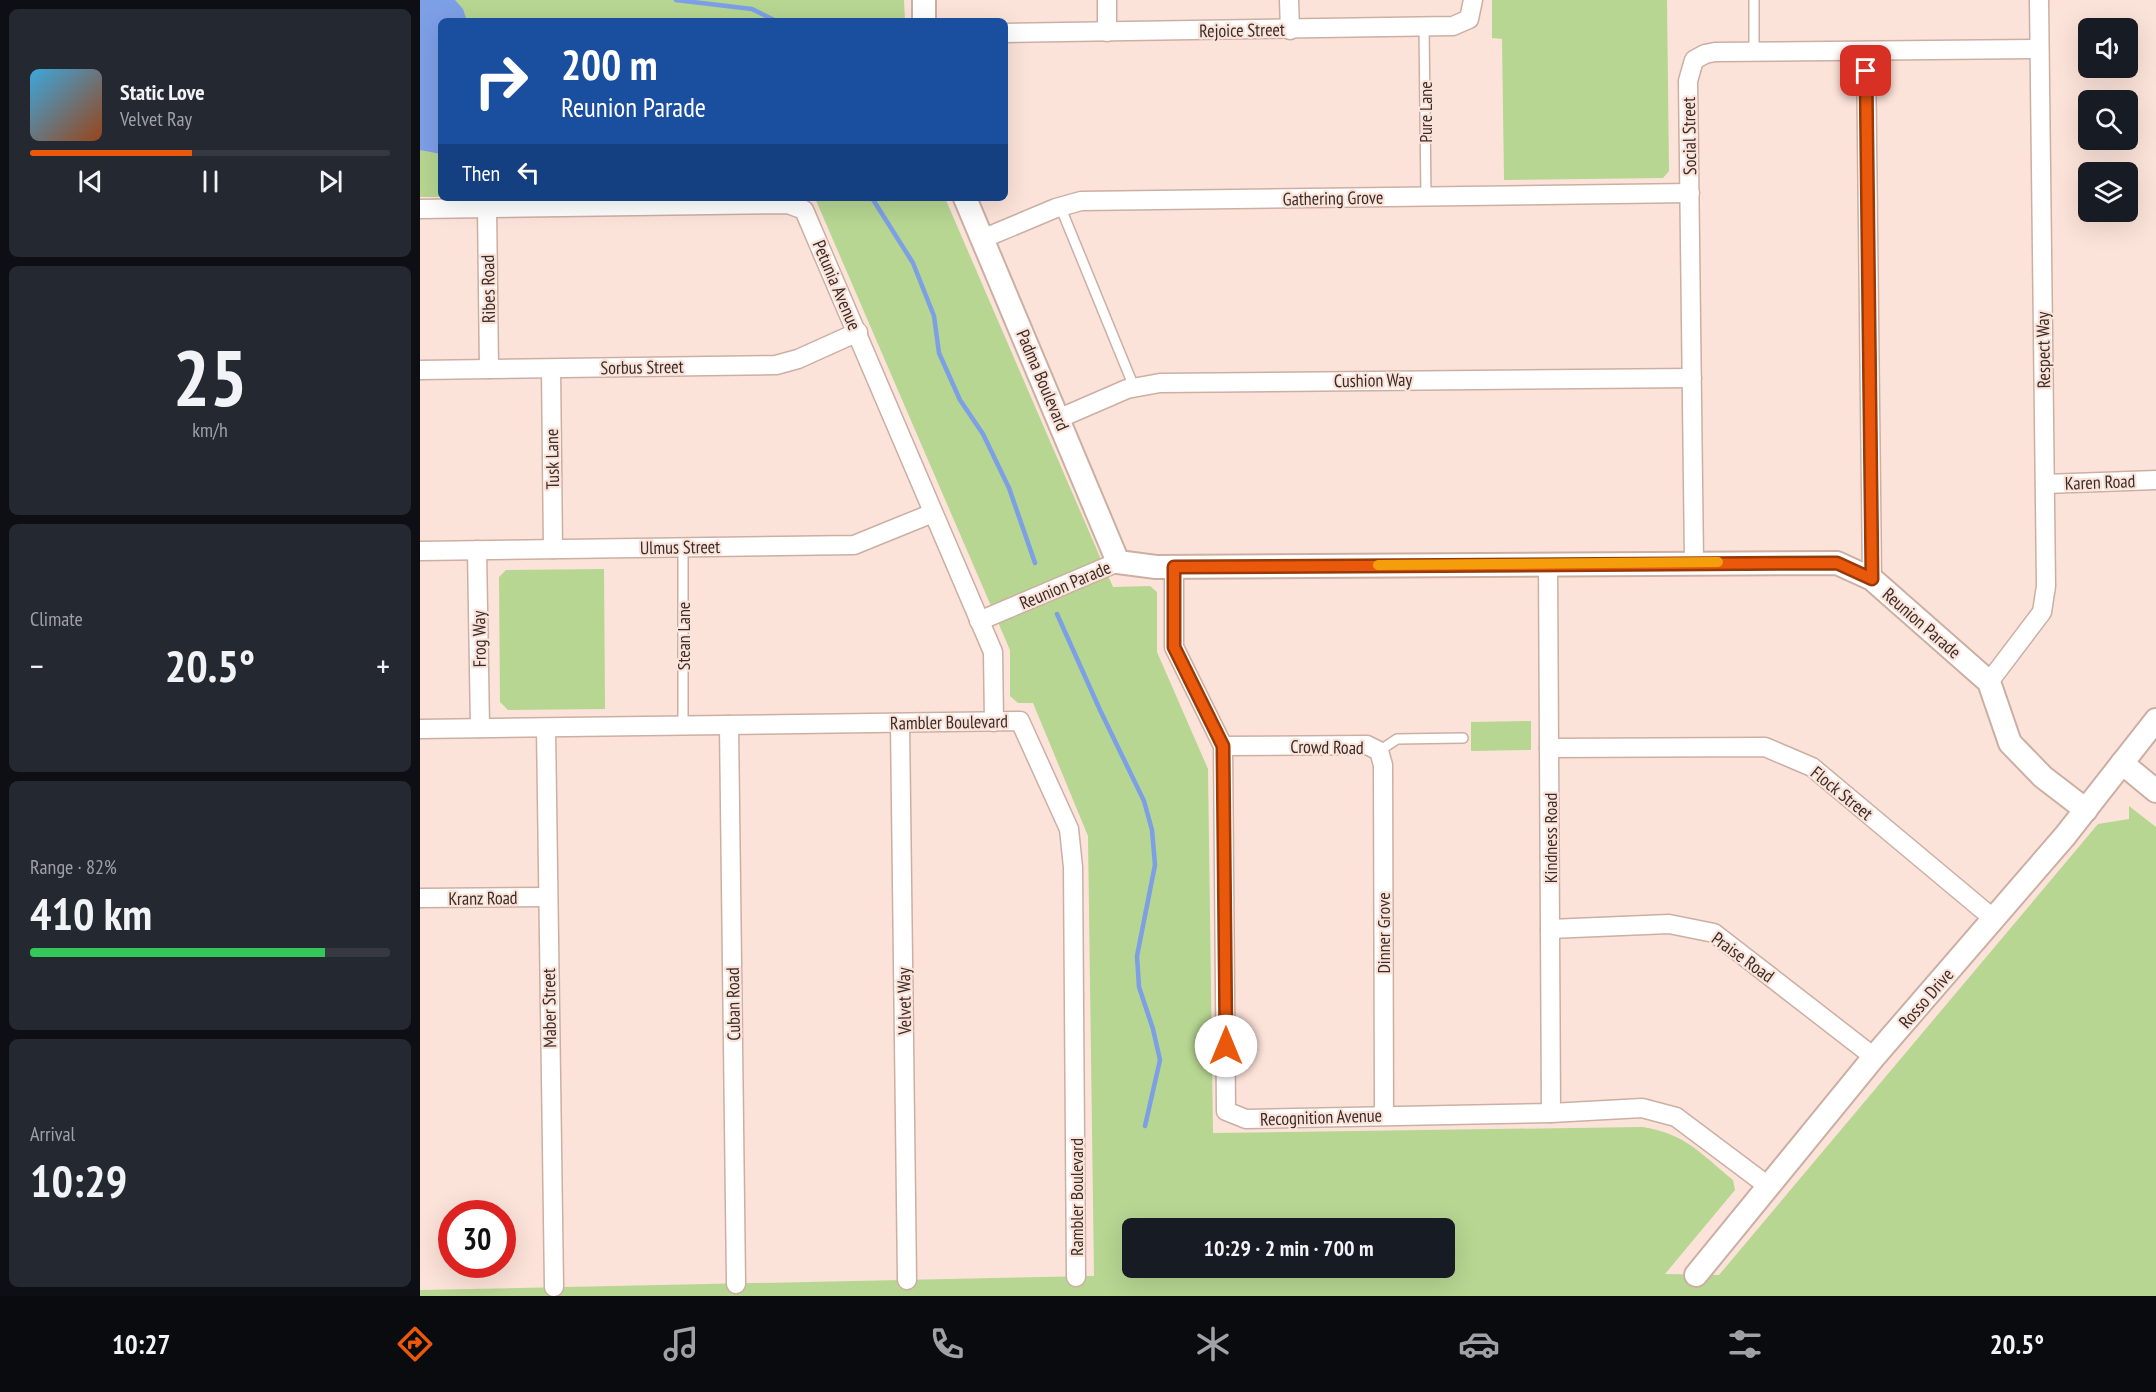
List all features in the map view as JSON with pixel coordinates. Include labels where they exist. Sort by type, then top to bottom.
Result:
[{"type":"street","points":[[924,0],[924,18]]},
{"type":"street","points":[[1107,0],[1107,32]]},
{"type":"street","points":[[1289,0],[1290,30]]},
{"type":"street","name":"Respect Way","points":[[1989,682],[2042,612],[2046,586],[2039,0]]},
{"type":"street","name":"Rejoice Street","points":[[1008,33],[1290,30],[1462,24],[1473,6]]},
{"type":"street","name":"Social Street","points":[[1694,562],[1690,66],[1695,58],[1704,54],[1754,52],[2039,48]]},
{"type":"street","points":[[1866,51],[1872,579]]},
{"type":"street","name":"Gathering Grove","points":[[982,239],[1060,206],[1093,201],[1690,193]]},
{"type":"street","name":"Padma Boulevard","points":[[966,201],[1060,418],[1118,562]]},
{"type":"street","name":"Petunia Avenue","points":[[420,209],[788,204],[800,207],[808,218],[858,332],[993,652],[994,722]]},
{"type":"street","name":"Ribes Road","points":[[487,208],[489,369]]},
{"type":"street","name":"Sorbus Street","points":[[420,370],[776,365],[798,359],[858,332]]},
{"type":"street","name":"Tusk Lane","points":[[551,369],[553,549]]},
{"type":"street","name":"Cushion Way","points":[[1060,418],[1134,387],[1149,384],[1692,378]]},
{"type":"street","name":"Karen Road","points":[[2045,484],[2156,480]]},
{"type":"street","name":"Ulmus Street","points":[[420,551],[854,545],[933,513]]},
{"type":"street","name":"Frog Way","points":[[477,550],[480,728]]},
{"type":"street","name":"Reunion Parade","points":[[980,621],[1118,562],[1174,567],[1694,562],[1837,563],[1872,579],[1989,682],[2010,743],[2043,777],[2086,810]]},
{"type":"street","name":"Kindness Road","points":[[1548,563],[1551,1113]]},
{"type":"street","name":"Recognition Avenue","points":[[1174,567],[1174,647],[1223,746],[1226,1112],[1246,1119],[1551,1113],[1642,1108],[1676,1117],[1768,1186]]},
{"type":"street","name":"Rosso Drive","points":[[1696,1275],[1874,1057],[1995,920],[2086,810],[2156,720]]},
{"type":"street","name":"Rambler Boulevard","points":[[420,729],[1020,721],[1069,829],[1073,867],[1076,1277]]},
{"type":"street","name":"Velvet Way","points":[[900,723],[907,1280]]},
{"type":"street","name":"Cuban Road","points":[[729,725],[736,1284]]},
{"type":"street","name":"Maber Street","points":[[546,728],[554,1287]]},
{"type":"street","name":"Crowd Road","points":[[1223,746],[1367,745],[1379,751]]},
{"type":"street","name":"Flock Street","points":[[1549,748],[1765,747],[1812,767],[1995,920]]},
{"type":"street","name":"Dinner Grove","points":[[1379,751],[1383,765],[1384,1115]]},
{"type":"street","points":[[2122,763],[2156,791]]},
{"type":"street","name":"Kranz Road","points":[[420,898],[547,897]]},
{"type":"street","name":"Praise Road","points":[[1550,929],[1669,924],[1714,933],[1874,1057]]},
{"type":"lane","points":[[1754,0],[1754,52]]},
{"type":"lane","name":"Pure Lane","points":[[1424,26],[1426,198]]},
{"type":"lane","points":[[1060,206],[1134,387]]},
{"type":"lane","name":"Stean Lane","points":[[683,547],[683,725]]},
{"type":"lane","name":"Crowd Road","points":[[1379,751],[1397,739],[1463,738]]},
{"type":"green space","points":[[420,0],[904,0],[905,18],[438,18],[438,197],[420,197]]},
{"type":"green space","points":[[1492,0],[1667,0],[1669,171],[1663,178],[1504,180],[1502,39],[1492,38]]},
{"type":"green space","points":[[816,201],[946,201],[1113,587],[1150,586],[1157,592],[1157,652],[1208,769],[1213,1133],[1642,1127],[1657,1130],[1692,1146],[1733,1180],[1735,1190],[1665,1274],[1719,1275],[2098,824],[2129,819],[2129,806],[2156,827],[2156,1296],[420,1296],[420,1290],[1094,1276],[1088,836],[1033,703],[1018,703],[1010,696],[1010,650]]},
{"type":"green space","points":[[604,569],[605,709],[508,710],[500,702],[499,577],[506,570]]},
{"type":"green space","points":[[1531,721],[1531,750],[1471,751],[1471,722]]},
{"type":"water","points":[[420,0],[455,0],[463,9],[466,18],[438,18],[438,153],[420,150]]},
{"type":"waterway","points":[[676,0],[752,9],[770,18]]},
{"type":"waterway","points":[[874,201],[913,263],[934,316],[939,353],[960,400],[983,434],[1009,488],[1035,563]]},
{"type":"waterway","points":[[1057,614],[1144,801],[1152,830],[1155,865],[1137,956],[1139,987],[1153,1029],[1160,1060],[1145,1126]]},
{"type":"slow traffic","points":[[1378,565],[1718,562]]},
{"type":"route","points":[[1226,1046],[1223,746],[1174,647],[1174,567],[1694,562],[1837,563],[1872,579],[1866,71]]}]
